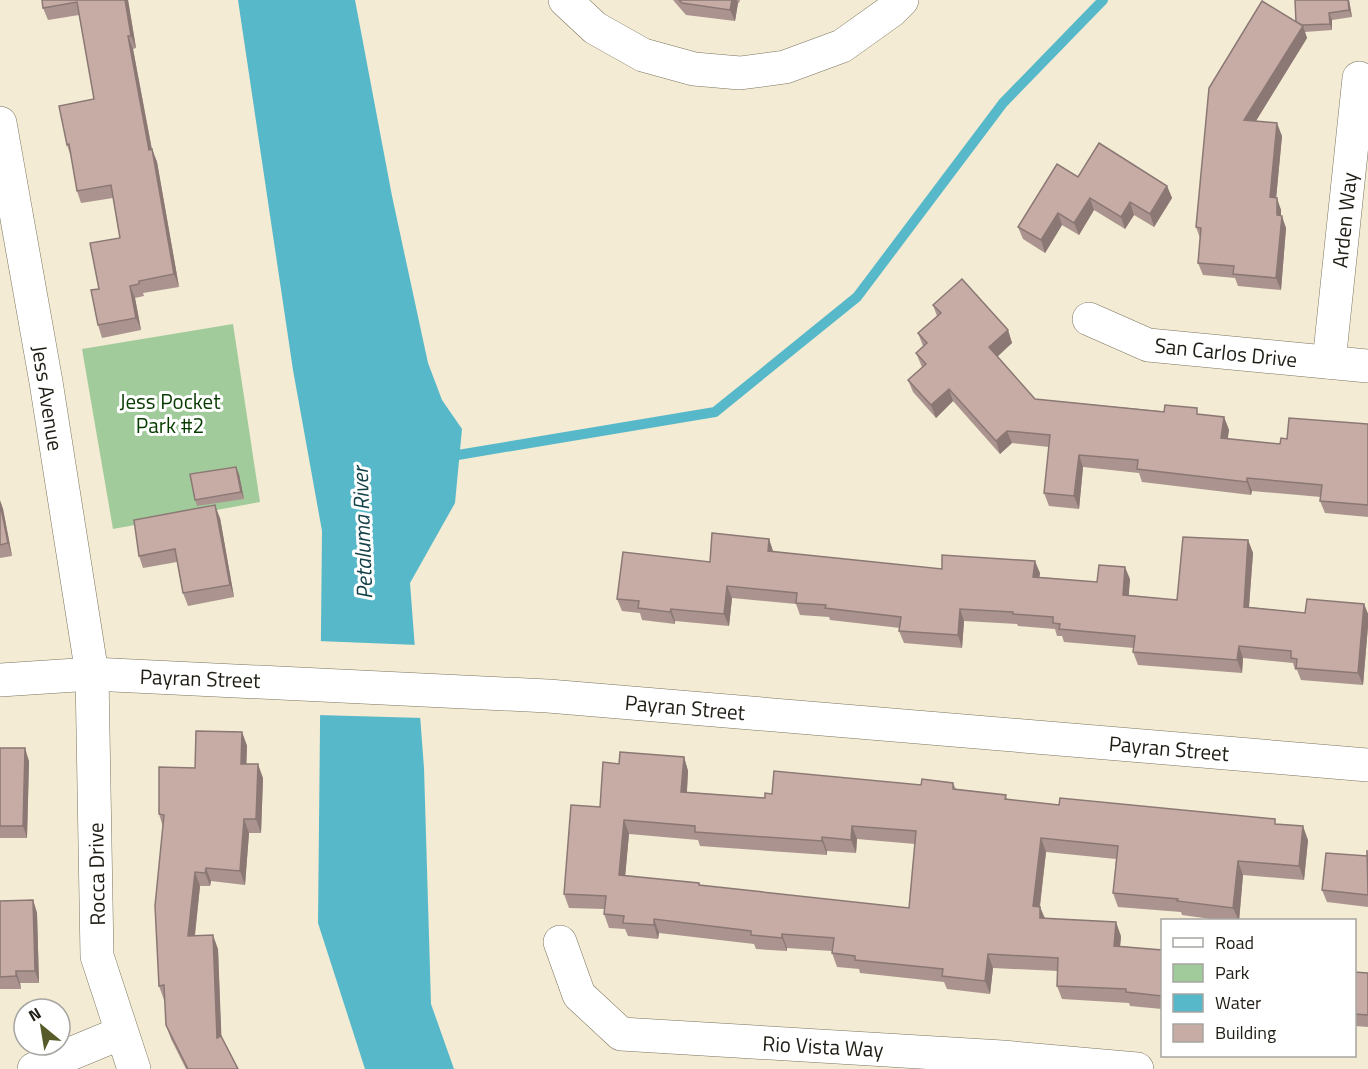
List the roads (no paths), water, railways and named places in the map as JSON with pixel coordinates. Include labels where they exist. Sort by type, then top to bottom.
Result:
[{"type":"street","points":[[565,0],[595,28],[643,54],[694,69],[740,73],[785,67],[842,46],[891,11],[902,0]]},
{"type":"street","name":"Arden Way","points":[[1329,362],[1359,78]]},
{"type":"street","name":"Jess Avenue","points":[[0,123],[48,394],[92,674]]},
{"type":"street","name":"San Carlos Drive","points":[[1089,319],[1148,345],[1368,366]]},
{"type":"street","name":"Payran Street","points":[[0,680],[92,674],[548,696],[1368,765]]},
{"type":"street","name":"Rocca Drive","points":[[92,674],[97,956],[134,1069]]},
{"type":"street","name":"Rio Vista Way","points":[[560,942],[579,995],[621,1034],[1001,1063],[1137,1069]]},
{"type":"street","points":[[34,1069],[121,1033]]},
{"type":"water","name":"Petaluma River","points":[[238,0],[355,0],[392,196],[428,363],[442,400],[462,429],[455,503],[410,583],[424,768],[431,1004],[454,1069],[365,1069],[318,923],[322,531],[293,370]]},
{"type":"waterway","points":[[446,457],[715,412],[857,297],[1003,103],[1103,0]]},
{"type":"park label","name":"Jess Pocket Park #2","points":[[170,413]]}]
